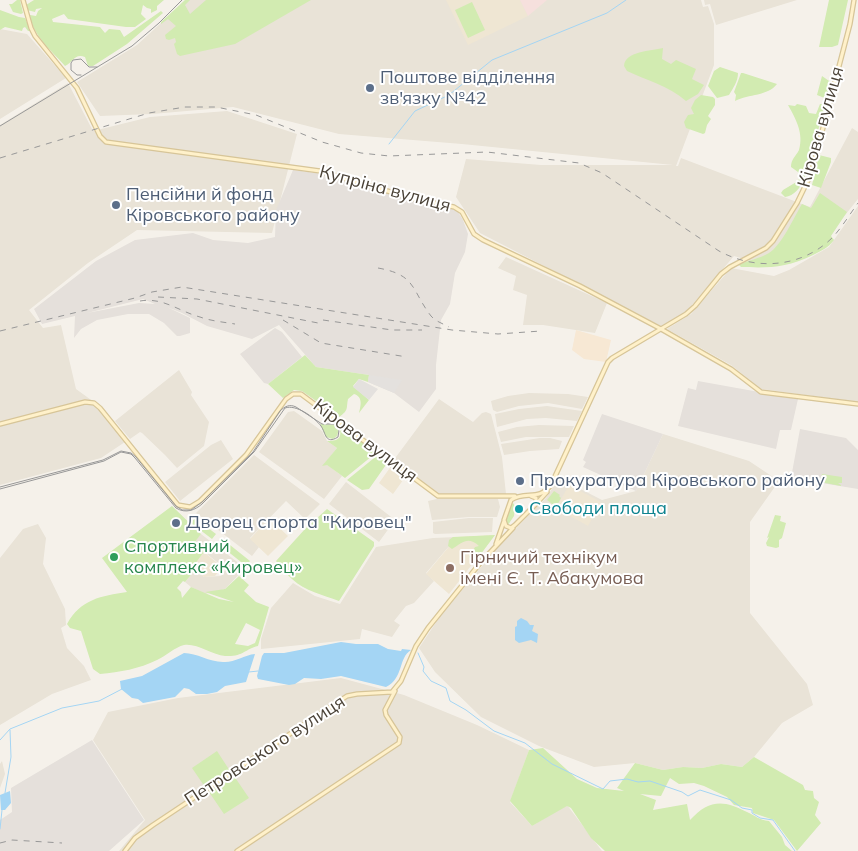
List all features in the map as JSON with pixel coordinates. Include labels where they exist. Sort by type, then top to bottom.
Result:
[{"type":"main road","name":"Купріна вулиця","points":[[23,0],[28,20],[35,36],[77,88],[100,136],[106,142],[320,170],[411,198],[454,206],[462,212],[474,234],[483,240],[580,286],[661,329],[731,369],[761,392],[858,404]]},
{"type":"main road","name":"Кірова вулиця","points":[[536,504],[551,485],[608,362],[616,354],[690,311],[726,270],[766,248],[773,241],[798,203],[811,174],[850,24],[854,0]]},
{"type":"main road","name":"Кірова вулиця","points":[[0,424],[85,402],[94,403],[178,505],[190,507],[200,501],[246,455],[286,399],[293,394],[301,394],[438,496],[532,496]]},
{"type":"main road","points":[[532,496],[542,494],[551,485]]},
{"type":"main road","points":[[500,496],[505,501],[507,508]]},
{"type":"main road","points":[[495,546],[501,534],[507,508],[511,500],[519,496]]},
{"type":"main road","points":[[237,851],[398,744],[400,737],[386,715],[385,710],[416,646],[428,628],[495,546],[536,504],[536,498],[532,496]]},
{"type":"main road","points":[[504,520],[507,528],[515,526]]},
{"type":"main road","name":"Петровського вулиця","points":[[125,851],[135,838],[153,825],[347,696],[387,693],[392,692],[398,686]]},
{"type":"shaded area","points":[[186,0],[701,0],[703,7],[708,6],[714,24],[714,65],[676,166],[678,166],[681,158],[810,207],[852,128],[858,132],[858,199],[825,240],[754,262],[734,256],[686,312],[661,326],[480,233],[456,197],[466,159],[541,165],[673,165],[339,134],[233,107],[152,114],[100,116],[77,82],[137,45]]},
{"type":"shaded area","points":[[446,0],[520,0],[528,16],[468,45]]},
{"type":"shaded area","points":[[520,0],[547,0],[528,16]]},
{"type":"shaded area","points":[[704,0],[797,0],[716,25],[710,4],[705,5]]},
{"type":"shaded area","points":[[0,29],[27,34],[66,78],[0,119]]},
{"type":"shaded area","points":[[68,83],[93,131],[150,117],[227,111],[297,134],[272,233],[137,230],[88,263],[29,310],[43,328],[61,325],[76,389],[105,410],[125,442],[101,458],[0,485],[0,125]]},
{"type":"shaded area","points":[[293,170],[323,174],[402,198],[457,210],[468,234],[465,252],[455,273],[450,304],[441,320],[436,365],[436,389],[419,412],[394,393],[368,382],[369,375],[316,367],[279,325],[252,339],[207,326],[167,307],[190,318],[190,333],[177,336],[164,323],[149,314],[128,314],[97,320],[81,329],[74,338],[75,316],[42,324],[34,309],[96,261],[135,240],[193,233],[213,240],[248,243],[275,237],[276,210]],"holes":[[[143,299],[155,304],[139,303],[87,313]]]},
{"type":"shaded area","points":[[858,206],[858,402],[761,389],[731,365],[667,329],[691,314],[731,268],[774,276],[789,270],[829,247]]},
{"type":"shaded area","points":[[506,257],[607,303],[595,333],[543,325],[523,325],[527,295],[513,290],[516,276],[498,268]]},
{"type":"shaded area","points":[[275,328],[282,332],[302,357],[268,384],[264,383],[240,354]]},
{"type":"shaded area","points":[[576,330],[611,340],[606,362],[584,359],[572,350]]},
{"type":"shaded area","points":[[179,370],[192,392],[191,395],[209,422],[204,446],[177,468],[142,433],[140,432],[130,439],[115,421]]},
{"type":"shaded area","points":[[369,375],[402,380],[394,393],[368,382]]},
{"type":"shaded area","points":[[359,379],[378,389],[369,400],[353,387]]},
{"type":"shaded area","points":[[698,381],[798,399],[791,430],[780,430],[776,449],[678,426],[688,388],[696,390]]},
{"type":"shaded area","points":[[529,393],[568,394],[588,397],[582,409],[548,403],[519,406],[497,412],[493,410],[491,401]]},
{"type":"shaded area","points":[[439,399],[473,422],[482,413],[491,414],[502,457],[506,494],[439,495],[393,461]]},
{"type":"shaded area","points":[[547,406],[582,411],[577,421],[546,418],[527,419],[497,427],[495,414]]},
{"type":"shaded area","points":[[294,411],[322,431],[327,441],[337,448],[325,463],[342,476],[324,499],[259,452],[288,412]]},
{"type":"shaded area","points":[[602,414],[663,434],[636,491],[583,467],[586,462],[583,460]]},
{"type":"shaded area","points":[[539,425],[574,426],[569,437],[526,437],[501,442],[498,432],[517,427]]},
{"type":"shaded area","points":[[800,429],[846,438],[858,450],[858,489],[791,478]]},
{"type":"shaded area","points":[[663,434],[749,461],[779,481],[750,522],[750,613],[807,684],[813,705],[782,723],[754,757],[742,767],[721,764],[702,768],[683,767],[663,770],[635,763],[594,767],[539,746],[481,717],[435,672],[419,648],[439,618],[496,549],[546,498],[559,478],[602,500],[636,491]]},
{"type":"shaded area","points":[[540,438],[562,441],[559,449],[504,455],[501,444]]},
{"type":"shaded area","points":[[221,440],[233,459],[180,501],[165,482],[211,445]]},
{"type":"shaded area","points":[[254,455],[320,504],[305,519],[286,501],[250,538],[259,547],[252,556],[196,513]]},
{"type":"shaded area","points":[[392,465],[406,476],[393,494],[379,483]]},
{"type":"shaded area","points":[[346,482],[395,520],[379,542],[329,504]]},
{"type":"shaded area","points":[[569,485],[601,502],[588,526],[556,508]]},
{"type":"shaded area","points":[[437,499],[498,499],[500,507],[497,517],[432,520],[428,501]]},
{"type":"shaded area","points":[[269,518],[288,536],[268,556],[250,539]]},
{"type":"shaded area","points":[[469,518],[493,518],[492,532],[433,533],[433,522]]},
{"type":"shaded area","points":[[38,524],[46,538],[43,564],[65,609],[66,625],[61,628],[67,648],[84,666],[91,680],[52,694],[0,725],[0,558],[23,529]]},
{"type":"shaded area","points":[[201,534],[245,568],[225,589],[205,594],[185,582],[195,570],[204,577],[221,576],[226,569],[193,543]]},
{"type":"shaded area","name":"Гірничий технікум імені Є. Т. Абакумова","points":[[495,535],[449,594],[426,574],[457,537]]},
{"type":"shaded area","points":[[457,537],[426,573],[434,581],[414,603],[406,606],[394,621],[400,625],[392,637],[362,629],[360,639],[261,649],[261,639],[271,608],[293,583],[315,596],[340,604],[376,547],[433,538]]},
{"type":"shaded area","points":[[204,552],[222,567],[215,576],[204,577],[192,568]]},
{"type":"shaded area","points":[[341,678],[404,695],[477,725],[529,750],[510,802],[532,826],[567,805],[602,851],[119,851],[145,820],[93,740],[108,712],[178,698]]},
{"type":"shaded area","points":[[92,740],[144,820],[109,851],[0,851],[0,820],[12,812],[11,788]]},
{"type":"shaded area","points":[[2,761],[5,774],[0,788],[0,764]]},
{"type":"green space","points":[[20,0],[23,13],[21,14],[13,12],[9,4]]},
{"type":"green space","points":[[34,0],[164,0],[157,6],[157,10],[151,13],[151,9],[143,5],[141,14],[146,19],[135,27],[68,19],[64,14],[52,19],[53,22],[100,27],[105,33],[109,29],[120,30],[124,37],[161,11],[163,13],[127,44],[93,66],[88,66],[85,57],[78,56],[65,66],[44,43],[35,29],[30,15],[36,16],[42,8],[36,9],[35,12],[27,10],[26,5]]},
{"type":"green space","points":[[185,0],[190,0],[185,5],[190,14],[206,0],[311,0],[235,44],[180,56],[177,54],[174,44],[176,42],[175,38],[169,40],[166,39],[165,35],[176,26],[168,19],[161,24],[161,22]]},
{"type":"green space","points":[[829,0],[848,0],[838,45],[819,47]]},
{"type":"green space","points":[[472,2],[485,30],[468,38],[455,10]]},
{"type":"green space","points":[[0,10],[25,18],[31,31],[28,31],[25,27],[22,31],[5,27],[0,30]]},
{"type":"green space","points":[[663,48],[662,59],[671,64],[676,60],[696,69],[692,79],[704,85],[698,94],[686,101],[665,87],[627,71],[624,66],[625,61],[629,57]]},
{"type":"green space","points":[[720,67],[738,73],[738,76],[729,95],[717,98],[708,86],[714,71]]},
{"type":"green space","points":[[741,73],[777,84],[769,91],[735,101],[736,95],[734,92]]},
{"type":"green space","points":[[822,76],[832,83],[827,99],[817,95]]},
{"type":"green space","points":[[701,95],[715,99],[715,105],[708,116],[711,119],[703,134],[686,128],[684,122],[688,115],[694,114],[691,108],[695,100]]},
{"type":"green space","points":[[826,103],[804,179],[797,191],[785,197],[781,193],[783,190],[798,181],[800,177],[798,172],[791,167],[791,164],[799,150],[800,132],[788,105],[806,106],[809,113],[816,114],[820,104]]},
{"type":"green space","points":[[819,155],[831,158],[821,188],[812,185]]},
{"type":"green space","points":[[820,193],[847,212],[831,236],[834,240],[829,245],[813,255],[786,265],[741,267],[739,265],[765,255],[774,249],[779,244],[802,204],[811,208]]},
{"type":"green space","points":[[305,355],[316,367],[369,375],[368,382],[359,379],[353,386],[369,400],[359,413],[360,399],[354,394],[348,399],[346,411],[339,417],[302,391],[294,390],[283,398],[268,384]]},
{"type":"green space","points":[[320,424],[336,425],[339,429],[337,436],[333,439],[326,437]]},
{"type":"green space","points":[[339,424],[377,452],[345,478],[327,465],[322,466],[337,448],[327,441],[338,439],[340,435]]},
{"type":"green space","points":[[379,454],[388,462],[369,489],[362,490],[347,480]]},
{"type":"green space","points":[[822,474],[842,477],[842,483],[838,483],[841,486],[820,482]]},
{"type":"green space","points":[[554,491],[561,498],[556,507],[547,500]]},
{"type":"green space","points":[[513,503],[515,506],[514,516],[508,525],[506,522]]},
{"type":"green space","points":[[172,506],[201,534],[194,543],[204,552],[192,568],[195,570],[177,588],[181,592],[182,598],[191,587],[219,599],[234,602],[205,592],[225,589],[239,576],[249,585],[244,591],[256,602],[269,607],[258,646],[240,654],[225,656],[194,646],[184,645],[143,666],[100,674],[93,669],[81,631],[70,628],[67,624],[79,609],[92,600],[127,592],[102,558]],"holes":[[[246,623],[260,630],[255,643],[248,646],[235,644]]]},
{"type":"green space","points":[[327,509],[374,542],[374,546],[339,601],[303,587],[290,577],[276,561],[305,529]]},
{"type":"green space","points":[[775,515],[781,516],[780,521],[786,523],[782,538],[779,540],[779,547],[776,548],[767,546],[766,543]]},
{"type":"green space","points":[[195,518],[216,534],[212,539],[191,523]]},
{"type":"green space","points":[[495,535],[475,562],[469,557],[475,547],[479,546],[472,541],[465,541],[452,549],[448,546],[449,540],[453,537]]},
{"type":"green space","points":[[230,545],[250,561],[246,566],[226,550]]},
{"type":"green space","points":[[543,748],[577,779],[597,788],[624,791],[617,788],[635,763],[663,770],[683,767],[702,768],[721,764],[742,767],[754,757],[803,785],[805,790],[813,791],[814,798],[819,802],[815,815],[821,823],[797,851],[774,820],[753,813],[752,808],[734,805],[727,797],[704,786],[694,783],[679,784],[670,778],[661,796],[640,794],[656,800],[653,810],[687,804],[690,820],[703,808],[710,805],[730,805],[760,819],[769,821],[782,837],[785,845],[792,851],[605,851],[591,838],[571,808],[567,806],[532,826],[510,801],[529,750]]},
{"type":"green space","points":[[217,751],[230,771],[205,787],[192,768]]},
{"type":"green space","points":[[234,776],[249,798],[224,814],[209,792]]},
{"type":"water","points":[[521,618],[530,625],[534,625],[532,631],[538,634],[537,643],[531,640],[519,643],[515,640],[515,627],[517,626],[517,621]]},
{"type":"water","points":[[341,642],[378,644],[388,649],[411,650],[404,658],[396,679],[386,687],[341,676],[321,679],[304,678],[295,684],[289,685],[258,679],[257,676],[264,653],[284,653]]},
{"type":"water","points":[[184,653],[223,662],[255,654],[246,682],[225,686],[217,692],[196,694],[184,688],[175,697],[143,703],[138,699],[132,698],[121,689],[120,681],[142,676]]},
{"type":"water","points":[[10,791],[11,803],[5,810],[1,810],[0,795]]},
{"type":"waterway","points":[[389,144],[415,111],[449,95],[492,60],[607,13],[626,0]]},
{"type":"waterway","points":[[418,653],[424,667],[423,671],[431,681],[446,688],[450,701],[466,710],[494,731],[525,743],[552,764],[603,789],[610,781],[627,779],[638,782],[650,781],[682,792],[688,796],[700,790],[731,800],[742,808],[752,810],[752,813],[760,818],[773,820],[795,851]]},
{"type":"waterway","points":[[249,672],[258,671]]},
{"type":"waterway","points":[[0,740],[10,729],[62,708],[99,701],[122,689]]},
{"type":"waterway","points":[[5,793],[11,757],[10,730]]},
{"type":"waterway","points":[[0,829],[2,810]]},
{"type":"tram line","points":[[0,126],[132,46],[182,0]]},
{"type":"tram line","points":[[81,75],[77,75],[71,70],[73,60],[81,59],[89,67],[97,67]]},
{"type":"tram line","points":[[0,487],[103,460],[121,451],[131,453],[136,457],[176,506],[182,510],[191,510],[202,502],[253,452],[280,411],[286,407],[290,406],[296,407],[322,424],[335,424],[339,430],[338,437],[331,440],[328,439],[321,426],[314,419],[309,415],[304,412],[299,410],[294,408],[285,408],[254,452],[202,504],[190,511],[183,511],[176,508],[135,458],[131,454],[121,452],[104,461],[0,489]]},
{"type":"railway","points":[[0,158],[149,113],[185,107],[216,107],[256,115],[322,142],[361,153],[389,156],[487,152],[579,163],[602,173],[719,251],[748,262],[763,264],[793,260],[821,247],[833,237],[858,203]]},
{"type":"railway","points":[[378,268],[391,271],[407,279],[431,316],[449,327]]},
{"type":"railway","points":[[0,331],[135,298],[152,292],[182,287],[452,330],[498,334],[541,331]]},
{"type":"railway","points":[[158,297],[197,299],[318,323]]},
{"type":"railway","points":[[140,301],[156,301],[204,318],[235,324]]},
{"type":"railway","points":[[283,320],[321,343],[407,357]]},
{"type":"railway","points":[[323,320],[392,330],[422,330]]},
{"type":"railway","points":[[0,843],[12,840],[62,843]]},
{"type":"place","name":"Поштове відділення зв'язку №42","points":[[370,88]]},
{"type":"place","name":"Пенсійни й фонд Кіровського району","points":[[116,205]]},
{"type":"place","name":"Прокуратура Кіровського району","points":[[520,481]]},
{"type":"place","name":"Свободи площа","points":[[519,509]]},
{"type":"place","name":"Дворец спорта \"Кировец\"","points":[[176,523]]},
{"type":"place","name":"Cпортивний комплекс «Кировец»","points":[[114,557]]},
{"type":"place","name":"Гірничий технікум імені Є. Т. Абакумова","points":[[450,568]]}]
